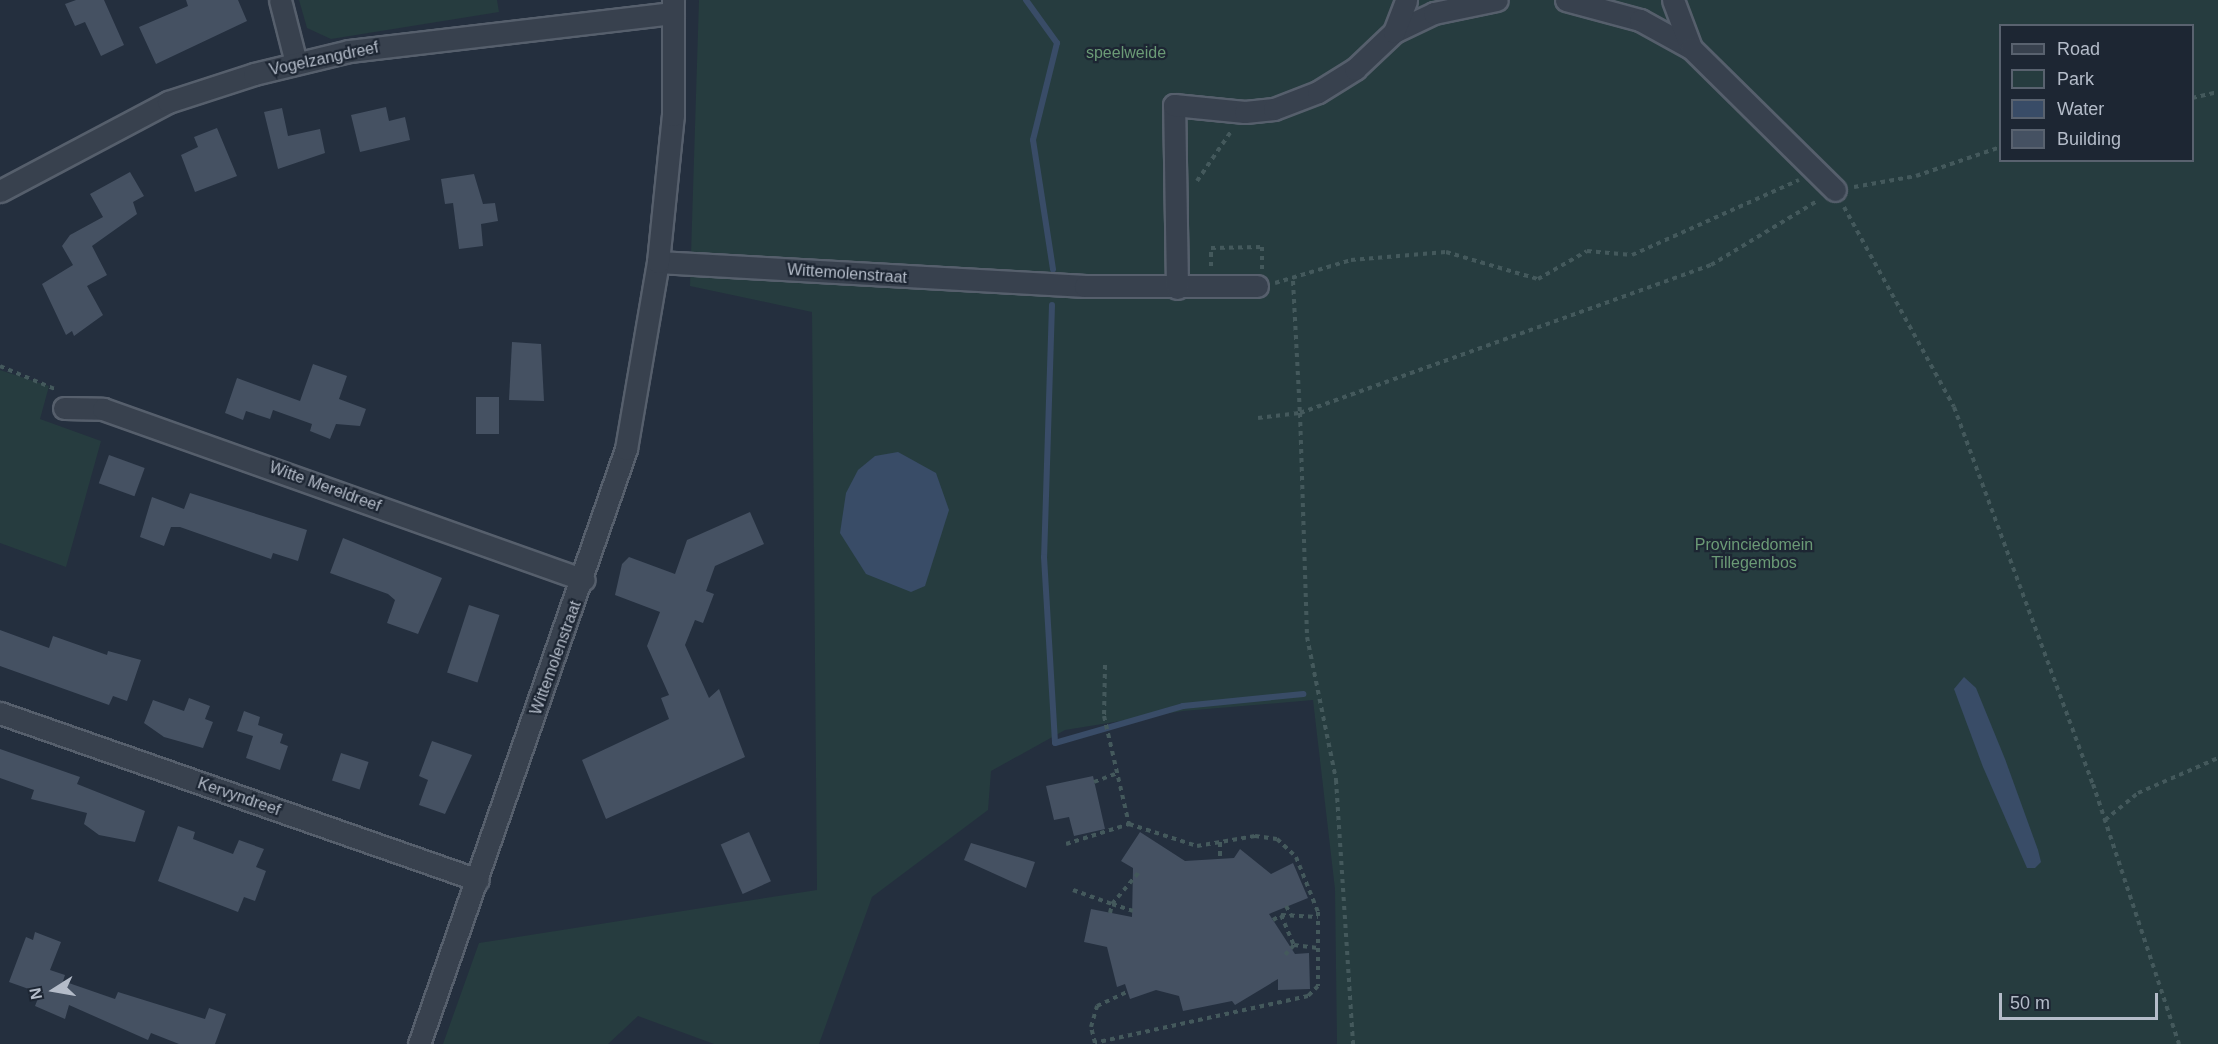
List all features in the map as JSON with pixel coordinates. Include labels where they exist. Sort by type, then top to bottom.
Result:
[{"type":"street","points":[[280,0],[296,63]]},
{"type":"street","points":[[1394,32],[1406,0]]},
{"type":"street","points":[[1177,288],[1174,105],[1245,112],[1274,109],[1318,92],[1355,69],[1394,32],[1434,13],[1497,0]]},
{"type":"street","points":[[1566,0],[1640,20],[1691,48],[1813,172],[1834,190]]},
{"type":"street","points":[[1673,0],[1691,48]]},
{"type":"street","name":"Vogelzangdreef","points":[[0,191],[168,102],[296,63],[469,35],[673,6]]},
{"type":"street","name":"Wittemolenstraat","points":[[419,1044],[584,580],[636,410],[658,262],[672,115],[673,6]]},
{"type":"street","name":"Wittemolenstraat","points":[[658,262],[929,279],[1177,288],[1211,288],[1259,281]]},
{"type":"street","name":"Witte Mereldreef","points":[[64,408],[103,409],[584,580]]},
{"type":"street","name":"Kervyndreef","points":[[0,713],[478,880]]},
{"type":"path","points":[[2194,98],[2218,92]]},
{"type":"path","points":[[1195,184],[1245,112]]},
{"type":"path","points":[[1258,418],[1300,413],[1711,265],[1834,190],[1916,176],[1999,148]]},
{"type":"path","points":[[1353,1044],[1336,780],[1306,637],[1300,413],[1293,281],[1351,260],[1446,252],[1538,279],[1587,251],[1632,255],[1813,172]]},
{"type":"path","points":[[1834,190],[1954,407],[2105,820],[2179,1044]]},
{"type":"path","points":[[1211,288],[1211,248],[1262,247],[1259,281]]},
{"type":"path","points":[[0,366],[69,394],[64,408]]},
{"type":"path","points":[[1105,665],[1104,716],[1129,824]]},
{"type":"path","points":[[2105,820],[2138,793],[2218,758]]},
{"type":"path","points":[[1094,782],[1117,773]]},
{"type":"path","points":[[1066,844],[1129,824],[1151,827],[1190,845],[1255,836],[1282,843],[1296,857],[1318,916],[1318,986],[1308,996],[1095,1043],[1092,1014],[1097,1006],[1127,992]]},
{"type":"path","points":[[1220,842],[1220,860]]},
{"type":"path","points":[[1110,913],[1112,904],[1138,872]]},
{"type":"path","points":[[1073,890],[1132,911]]},
{"type":"path","points":[[1286,906],[1291,916]]},
{"type":"path","points":[[1273,920],[1281,915],[1318,916]]},
{"type":"path","points":[[1281,915],[1294,945]]},
{"type":"path","points":[[1294,945],[1318,948]]},
{"type":"path","points":[[1285,955],[1294,945]]},
{"type":"green space","points":[[299,0],[497,0],[499,12],[331,39],[307,28]]},
{"type":"green space","name":"Provinciedomein Tillegembos","points":[[699,0],[2218,0],[2218,1044],[1337,1044],[1335,889],[1313,700],[1183,711],[1065,730],[991,771],[988,810],[872,897],[819,1044],[714,1044],[638,1016],[608,1044],[443,1044],[479,943],[817,890],[812,312],[690,286]]},
{"type":"green space","points":[[0,370],[49,386],[40,419],[101,441],[66,567],[0,543]]},
{"type":"water","points":[[898,452],[936,473],[949,510],[925,586],[911,592],[866,574],[840,533],[846,493],[858,470],[875,456]]},
{"type":"water","points":[[1964,677],[1976,688],[2005,759],[2038,850],[2041,862],[2035,868],[2027,868],[1983,767],[1954,689]]},
{"type":"building","points":[[76,0],[104,0],[124,45],[101,56],[85,22],[75,26],[65,4]]},
{"type":"building","points":[[186,0],[238,0],[247,21],[156,64],[139,27],[188,6]]},
{"type":"building","points":[[386,107],[389,121],[405,117],[410,140],[360,152],[351,115]]},
{"type":"building","points":[[282,108],[288,136],[320,129],[325,153],[278,169],[264,112]]},
{"type":"building","points":[[217,128],[237,176],[195,192],[181,155],[198,147],[194,137]]},
{"type":"building","points":[[130,172],[144,196],[133,202],[137,214],[92,246],[107,275],[87,286],[103,315],[74,336],[72,331],[66,335],[42,284],[73,265],[62,246],[70,235],[103,217],[90,194]]},
{"type":"building","points":[[474,174],[483,204],[495,203],[498,221],[481,224],[483,246],[459,249],[453,203],[445,204],[441,179]]},
{"type":"building","points":[[512,342],[541,344],[544,401],[509,400]]},
{"type":"building","points":[[313,364],[347,376],[339,399],[366,409],[360,426],[336,424],[330,439],[310,431],[312,424],[273,410],[270,419],[246,411],[243,420],[225,413],[237,378],[300,401]]},
{"type":"building","points":[[476,397],[499,397],[499,434],[476,434]]},
{"type":"building","points":[[109,455],[145,468],[134,496],[99,483]]},
{"type":"building","points":[[190,493],[307,530],[298,561],[273,553],[271,559],[180,527],[171,527],[164,546],[140,537],[152,497],[184,509]]},
{"type":"building","points":[[750,512],[764,544],[715,566],[706,591],[714,594],[703,623],[695,620],[685,645],[709,698],[719,689],[745,757],[606,819],[582,760],[669,719],[661,698],[669,695],[647,646],[660,612],[615,595],[622,564],[629,557],[675,574],[687,540]]},
{"type":"building","points":[[343,538],[442,578],[418,634],[387,623],[395,600],[388,594],[330,573]]},
{"type":"building","points":[[469,605],[499,615],[477,682],[447,673]]},
{"type":"building","points":[[0,630],[49,648],[53,636],[107,655],[108,651],[141,660],[127,701],[113,696],[109,705],[0,666]]},
{"type":"building","points":[[189,698],[210,706],[205,719],[213,722],[203,748],[164,737],[144,723],[153,700],[184,711]]},
{"type":"building","points":[[244,711],[260,717],[258,725],[283,734],[280,743],[288,746],[280,770],[246,758],[253,736],[237,731]]},
{"type":"building","points":[[432,741],[472,755],[445,814],[419,805],[428,780],[419,776]]},
{"type":"building","points":[[0,749],[80,777],[77,784],[145,811],[135,842],[99,835],[84,824],[87,813],[31,799],[34,790],[0,778]]},
{"type":"building","points":[[341,753],[369,762],[360,790],[332,781]]},
{"type":"building","points":[[1093,776],[1105,829],[1074,836],[1069,817],[1054,820],[1046,786]]},
{"type":"building","points":[[178,826],[195,832],[193,839],[233,854],[239,840],[264,849],[256,867],[266,871],[255,901],[244,897],[238,912],[158,881]]},
{"type":"building","points":[[749,832],[771,881],[743,894],[721,845]]},
{"type":"building","points":[[1140,832],[1185,861],[1234,858],[1240,849],[1271,874],[1293,863],[1308,898],[1269,914],[1295,954],[1309,953],[1310,989],[1278,990],[1278,979],[1235,1005],[1232,1001],[1183,1011],[1179,996],[1156,990],[1130,999],[1125,984],[1117,987],[1107,947],[1084,942],[1091,909],[1132,917],[1133,868],[1121,861]]},
{"type":"building","points":[[971,843],[1035,862],[1026,888],[964,860]]},
{"type":"building","points":[[35,932],[61,942],[50,970],[65,975],[63,981],[115,999],[118,992],[205,1019],[209,1008],[226,1014],[215,1044],[179,1044],[151,1033],[148,1040],[69,1005],[65,1019],[35,1006],[40,993],[9,982],[26,937],[33,940]]},
{"type":"waterway","points":[[1026,0],[1057,43],[1033,140],[1053,269]]},
{"type":"waterway","points":[[1052,305],[1044,557],[1055,743],[1183,706],[1303,694]]},
{"type":"park label","name":"speelweide","points":[[1126,53]]}]
